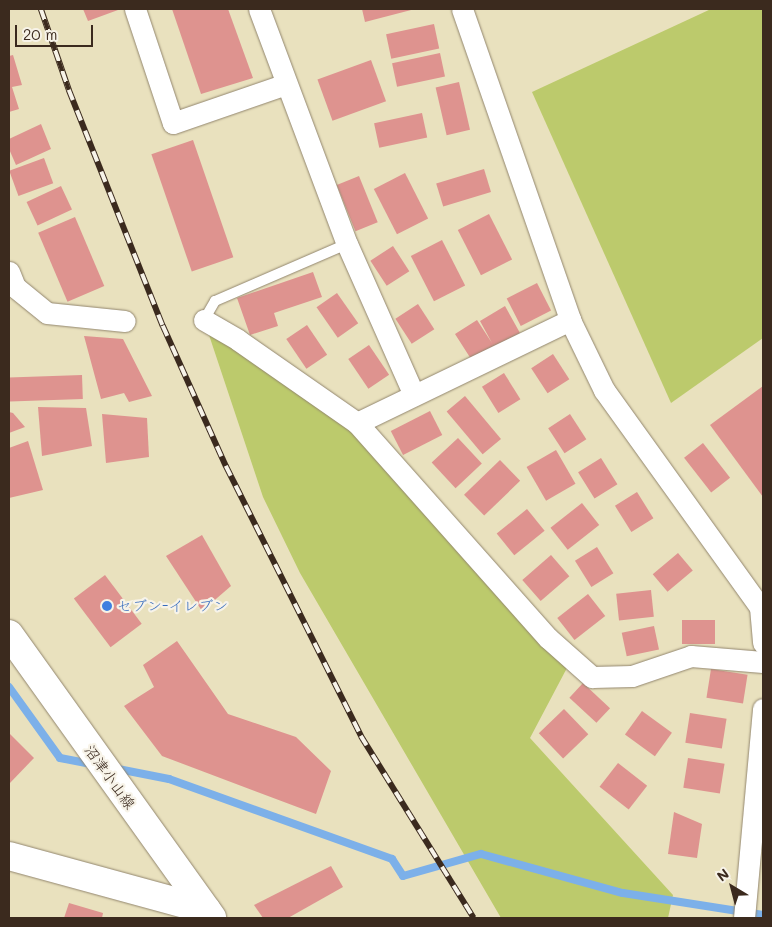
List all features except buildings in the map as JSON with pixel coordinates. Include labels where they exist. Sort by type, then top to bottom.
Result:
[{"type":"main road","name":"沼津小山線","points":[[9,634],[209,914]]},
{"type":"main road","points":[[9,856],[209,914]]},
{"type":"street","points":[[135,9],[173,123],[286,84]]},
{"type":"street","points":[[259,9],[347,244],[414,395]]},
{"type":"street","points":[[462,9],[570,320],[604,390],[760,607],[763,643]]},
{"type":"street","points":[[9,272],[15,287],[47,313],[125,321]]},
{"type":"street","points":[[204,320],[238,340],[357,423],[548,638],[592,676],[632,676],[691,656],[763,662]]},
{"type":"street","points":[[357,423],[570,320]]},
{"type":"street","points":[[744,918],[763,709]]},
{"type":"lane","points":[[204,320],[214,301],[347,244]]},
{"type":"green space","points":[[711,9],[763,9],[763,338],[671,403],[532,92]]},
{"type":"green space","points":[[204,320],[344,422],[568,666],[530,738],[673,895],[668,918],[501,918],[300,573],[263,497]]},
{"type":"waterway","points":[[9,687],[60,758],[92,764]]},
{"type":"waterway","points":[[113,768],[169,779],[392,859],[403,876],[481,854],[623,893],[763,915]]},
{"type":"railway","points":[[41,9],[69,90],[163,326],[226,466],[361,736],[474,918]]},
{"type":"place","name":"セブン-イレブン","points":[[107,606]]}]
